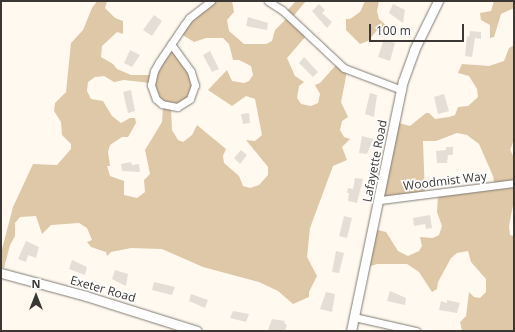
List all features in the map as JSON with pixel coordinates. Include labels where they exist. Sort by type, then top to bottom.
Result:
[{"type":"street","points":[[171,44],[191,72],[195,85],[190,99],[177,107],[162,104],[156,99],[151,85],[154,71],[171,44],[189,18],[212,1]]},
{"type":"street","points":[[268,1],[282,10],[344,68],[402,90]]},
{"type":"street","name":"Lafayette Road","points":[[351,331],[380,200],[402,90],[410,60],[438,1]]},
{"type":"street","name":"Woodmist Way","points":[[380,200],[514,183]]},
{"type":"street","name":"Exeter Road","points":[[1,273],[86,296],[197,331]]},
{"type":"street","points":[[354,317],[416,331]]},
{"type":"shaded area","points":[[97,1],[107,1],[105,8],[115,18],[123,21],[123,34],[117,32],[102,46],[101,57],[113,64],[117,69],[131,75],[152,75],[163,58],[173,48],[190,71],[194,94],[171,108],[172,130],[178,140],[183,142],[192,135],[197,125],[226,149],[223,156],[224,163],[239,176],[243,186],[250,188],[259,185],[268,175],[268,167],[246,140],[255,141],[262,135],[255,99],[246,96],[232,106],[208,90],[227,70],[232,81],[244,83],[249,81],[253,75],[251,66],[239,60],[233,60],[229,44],[223,38],[206,38],[194,42],[181,34],[187,22],[208,4],[215,1],[232,1],[234,12],[227,20],[229,31],[244,44],[266,44],[272,41],[275,30],[287,18],[284,14],[296,1],[306,1],[291,19],[306,36],[287,58],[295,76],[304,82],[299,86],[297,98],[301,104],[311,106],[318,103],[320,94],[315,85],[320,83],[336,65],[347,71],[341,102],[348,117],[342,121],[340,130],[344,137],[350,139],[342,147],[347,160],[333,166],[310,228],[307,257],[317,276],[309,292],[309,297],[293,304],[278,291],[259,282],[203,267],[162,249],[131,248],[111,252],[107,256],[106,252],[91,247],[87,242],[92,240],[87,228],[79,223],[51,225],[42,234],[36,216],[20,217],[15,223],[15,236],[10,245],[4,268],[1,267],[1,253],[13,207],[33,164],[57,165],[71,149],[71,144],[62,135],[61,122],[54,111],[55,103],[66,92],[71,43],[83,30],[92,8]],"holes":[[[104,76],[114,82],[124,80],[150,83],[163,107],[162,122],[145,150],[150,174],[144,180],[145,192],[137,198],[124,195],[124,181],[110,176],[107,166],[110,166],[108,152],[110,145],[122,137],[128,137],[136,123],[135,118],[130,118],[121,123],[112,116],[103,101],[91,99],[87,91],[88,82],[95,77]]]},
{"type":"shaded area","points":[[365,1],[379,1],[377,11],[379,19],[388,27],[379,28],[368,41],[360,44],[346,30],[346,19],[350,19],[360,12]]},
{"type":"shaded area","points":[[494,1],[514,1],[514,8],[501,14],[494,37],[490,38],[490,25],[481,20],[480,13],[491,11]]},
{"type":"shaded area","points":[[514,45],[514,140],[510,150],[514,157],[514,200],[509,226],[510,235],[514,236],[514,331],[462,331],[460,322],[466,316],[469,292],[474,297],[480,298],[486,292],[486,279],[471,262],[468,251],[457,253],[451,258],[438,282],[437,289],[432,292],[419,272],[407,264],[377,264],[365,268],[374,229],[386,232],[398,251],[408,256],[419,251],[422,246],[420,237],[433,238],[439,235],[442,226],[437,212],[438,195],[495,187],[493,176],[479,144],[467,135],[457,133],[436,141],[423,141],[425,196],[382,198],[395,122],[410,126],[426,113],[429,113],[435,119],[455,115],[458,107],[468,106],[478,97],[477,89],[469,76],[458,73],[462,64],[489,66],[504,61],[509,48]]},
{"type":"building","points":[[319,4],[325,10],[322,13],[332,22],[327,28],[312,11]]},
{"type":"building","points":[[393,4],[405,10],[403,23],[389,13]]},
{"type":"building","points":[[154,15],[162,21],[152,36],[143,30]]},
{"type":"building","points":[[248,17],[268,23],[267,30],[246,26]]},
{"type":"building","points":[[470,31],[481,32],[481,39],[475,38],[472,57],[465,56],[467,36],[469,37]]},
{"type":"building","points":[[384,39],[395,43],[390,61],[378,57]]},
{"type":"building","points":[[130,50],[140,55],[132,67],[124,63]]},
{"type":"building","points":[[210,51],[219,69],[212,72],[203,55]]},
{"type":"building","points":[[304,57],[318,72],[313,77],[299,63]]},
{"type":"building","points":[[131,90],[135,111],[128,113],[123,92]]},
{"type":"building","points":[[370,93],[377,95],[374,117],[365,114]]},
{"type":"building","points":[[444,94],[449,111],[438,114],[434,97]]},
{"type":"building","points":[[249,113],[250,123],[243,124],[241,114]]},
{"type":"building","points":[[362,136],[373,139],[367,154],[359,153]]},
{"type":"building","points":[[446,147],[453,147],[453,155],[448,155],[447,163],[437,163],[436,151],[446,150]]},
{"type":"building","points":[[241,150],[247,155],[240,164],[234,158]]},
{"type":"building","points":[[131,162],[132,165],[139,164],[140,172],[122,171],[121,164]]},
{"type":"building","points":[[355,178],[363,179],[357,203],[348,201],[349,193],[347,193],[348,188],[353,189]]},
{"type":"building","points":[[430,215],[432,228],[426,229],[425,224],[414,226],[413,218]]},
{"type":"building","points":[[344,216],[352,218],[347,238],[339,236]]},
{"type":"building","points":[[26,241],[39,247],[36,258],[28,255],[26,262],[18,259]]},
{"type":"building","points":[[336,251],[344,253],[339,273],[332,272]]},
{"type":"building","points":[[72,260],[87,267],[85,275],[69,269]]},
{"type":"building","points":[[115,270],[128,274],[126,286],[112,279]]},
{"type":"building","points":[[154,282],[175,287],[172,295],[152,290]]},
{"type":"building","points":[[390,291],[406,298],[405,305],[387,301]]},
{"type":"building","points":[[326,292],[335,294],[332,312],[320,309]]},
{"type":"building","points":[[191,294],[208,300],[205,308],[189,301]]},
{"type":"building","points":[[447,300],[460,303],[457,313],[439,310],[441,301],[447,303]]},
{"type":"building","points":[[233,311],[249,314],[246,322],[230,318]]},
{"type":"building","points":[[272,319],[285,321],[284,323],[287,325],[285,331],[268,330]]}]
